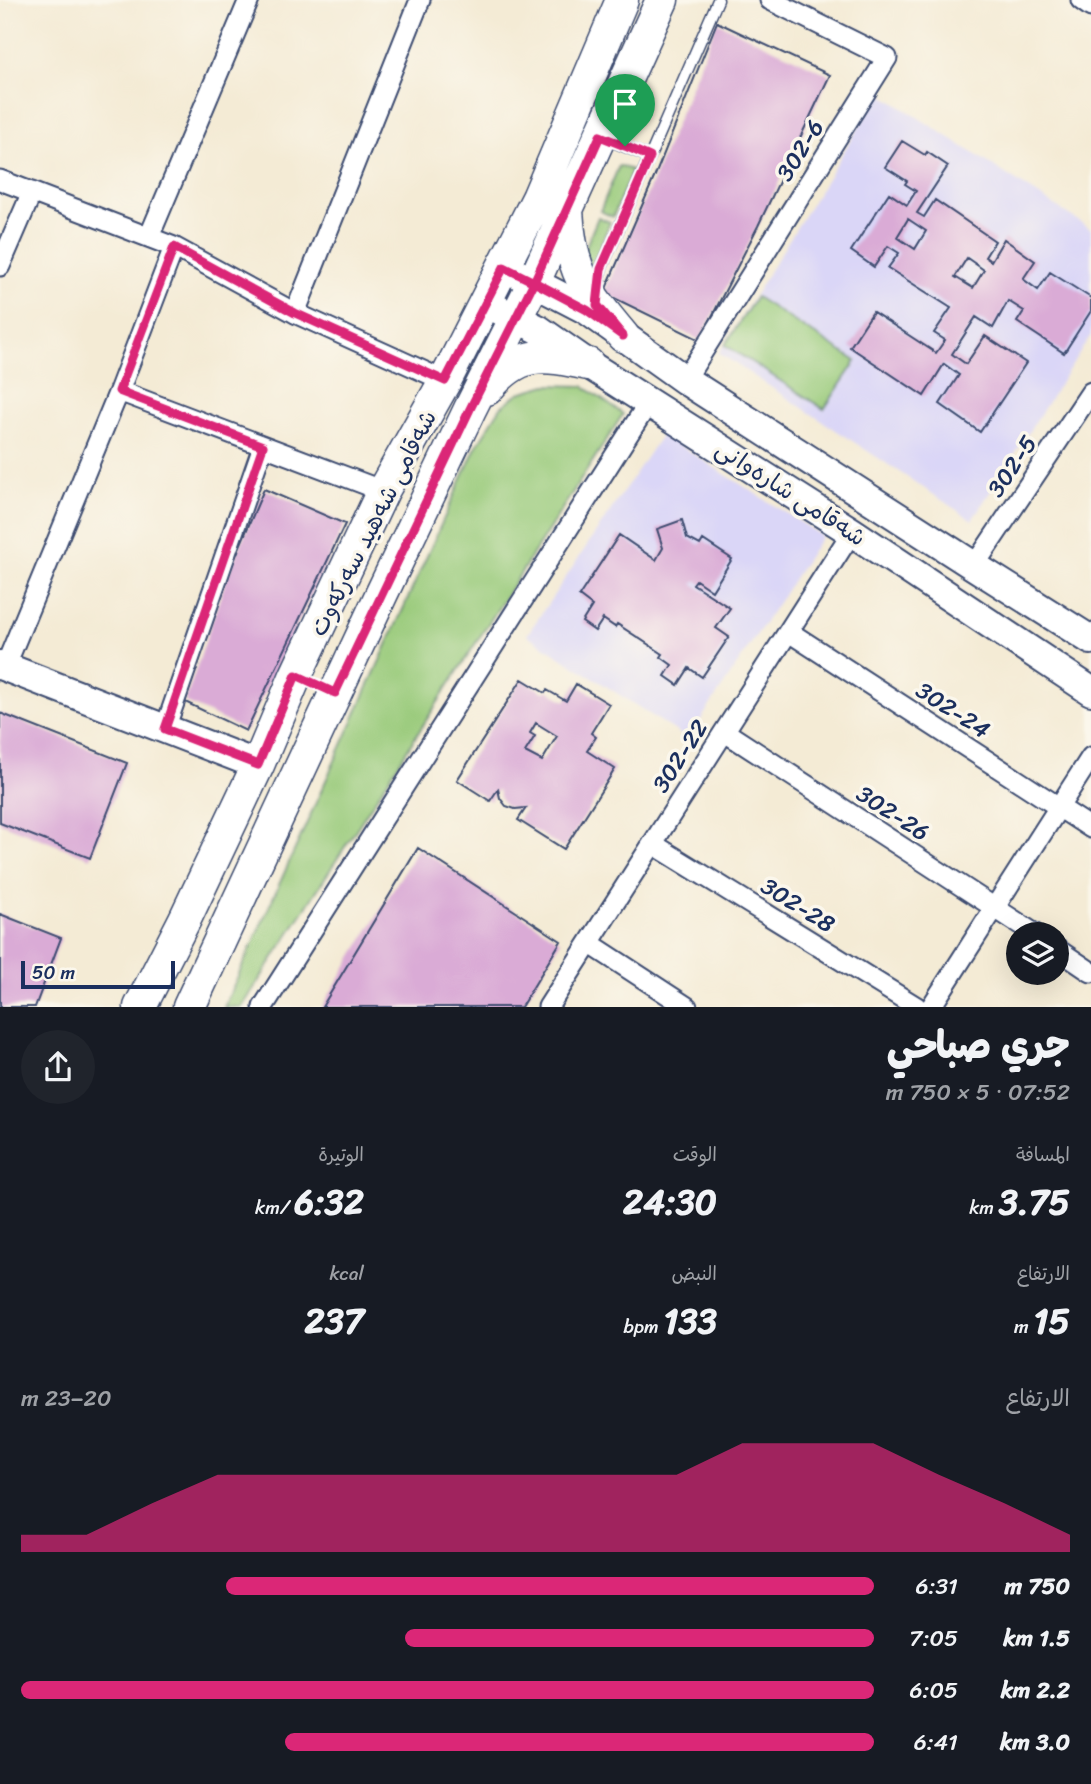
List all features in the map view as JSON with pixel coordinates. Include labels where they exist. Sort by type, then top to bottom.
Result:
[{"type":"main road","name":"شەقامی شەهید سەرکەوت","points":[[140,1007],[258,765],[296,675],[383,491],[445,381],[538,198],[620,0]]},
{"type":"main road","name":"شەقامی شەهید سەرکەوت","points":[[190,1007],[335,693],[470,409],[534,282],[662,0]]},
{"type":"main road","points":[[567,210],[568,235],[573,258],[583,283],[623,336]]},
{"type":"main road","name":"شەقامی شارەوانی","points":[[504,267],[587,310],[685,380],[1091,639]]},
{"type":"main road","name":"شەقامی شارەوانی","points":[[485,303],[538,330],[852,532],[1091,691]]},
{"type":"main road","points":[[470,409],[498,376],[510,366],[525,360],[538,356],[555,356],[588,364]]},
{"type":"main road","points":[[2,666],[258,765]]},
{"type":"main road","points":[[296,675],[335,693]]},
{"type":"main road","points":[[185,919],[222,939]]},
{"type":"street","points":[[149,237],[248,0]]},
{"type":"street","points":[[295,313],[420,0]]},
{"type":"street","name":"302-6","points":[[685,380],[887,58],[770,0]]},
{"type":"street","points":[[1081,0],[1091,8]]},
{"type":"street","points":[[0,180],[174,247],[295,313],[445,381]]},
{"type":"street","points":[[0,266],[32,192]]},
{"type":"street","points":[[2,666],[119,391],[174,247]]},
{"type":"street","points":[[119,391],[383,491]]},
{"type":"street","name":"302-5","points":[[974,566],[1091,392]]},
{"type":"street","points":[[263,1007],[649,402]]},
{"type":"street","points":[[165,729],[263,446]]},
{"type":"street","name":"302-22","points":[[548,1007],[852,532]]},
{"type":"street","name":"302-24","points":[[789,632],[1091,828]]},
{"type":"street","name":"302-26","points":[[725,732],[1016,922]]},
{"type":"street","points":[[931,1007],[1091,757]]},
{"type":"street","name":"302-28","points":[[653,844],[917,1007]]},
{"type":"street","points":[[589,943],[687,1007]]},
{"type":"street","points":[[1069,957],[1091,972]]},
{"type":"lane","points":[[597,305],[601,269],[718,0]]},
{"type":"lane","points":[[600,136],[650,157]]},
{"type":"shaded area","points":[[880,93],[1091,229],[1091,335],[972,520],[719,353]]},
{"type":"shaded area","points":[[662,434],[822,536],[688,739],[527,635]]},
{"type":"green space","points":[[619,166],[632,170],[613,217],[600,211]]},
{"type":"green space","points":[[598,217],[610,222],[591,269],[584,251]]},
{"type":"green space","points":[[756,297],[856,361],[824,409],[725,345]]},
{"type":"green space","points":[[547,385],[583,386],[623,414],[242,1007],[224,1007],[476,447],[501,407],[519,393]]},
{"type":"building","points":[[717,22],[830,75],[700,340],[604,293]]},
{"type":"building","points":[[902,141],[925,155],[927,152],[948,166],[917,213],[924,217],[935,200],[995,241],[985,257],[991,261],[1004,239],[1035,261],[1023,279],[1038,290],[1050,272],[1091,298],[1091,311],[1064,353],[1017,322],[1024,311],[1008,301],[993,328],[976,317],[952,354],[966,364],[985,336],[1026,363],[980,432],[940,404],[959,375],[944,364],[924,396],[850,347],[873,312],[936,353],[945,340],[934,333],[951,308],[888,268],[899,253],[888,246],[874,267],[851,251],[889,193],[907,205],[916,191],[905,184],[907,181],[885,167]],"holes":[[[908,219],[926,231],[915,249],[897,237]],[[967,258],[984,270],[973,288],[955,277]]]},
{"type":"building","points":[[264,489],[345,524],[246,731],[185,702],[227,577]]},
{"type":"building","points":[[682,520],[687,538],[700,545],[703,540],[732,559],[712,591],[696,580],[693,584],[730,608],[716,628],[729,637],[702,677],[689,668],[678,685],[665,676],[672,665],[661,657],[663,654],[617,624],[615,627],[603,619],[595,631],[582,622],[592,606],[579,596],[619,535],[656,560],[663,548],[657,529]]},
{"type":"building","points":[[522,679],[545,693],[547,690],[566,701],[576,684],[609,704],[591,733],[596,737],[587,751],[615,769],[564,849],[518,820],[526,808],[506,806],[498,789],[490,801],[457,780]],"holes":[[[536,723],[557,736],[542,761],[525,752],[535,736],[530,733]]]},
{"type":"building","points":[[0,713],[127,763],[90,858],[0,823]]},
{"type":"building","points":[[418,848],[561,941],[521,1007],[322,1007]]},
{"type":"building","points":[[0,914],[61,938],[35,1007],[0,1007]]},
{"type":"route","points":[[625,146],[600,136],[534,282],[504,267],[445,381],[295,313],[174,247],[119,391],[263,446],[165,729],[258,765],[296,675],[335,693],[470,409],[534,282],[587,310],[623,336],[597,305],[601,269],[650,157],[625,146]]}]
